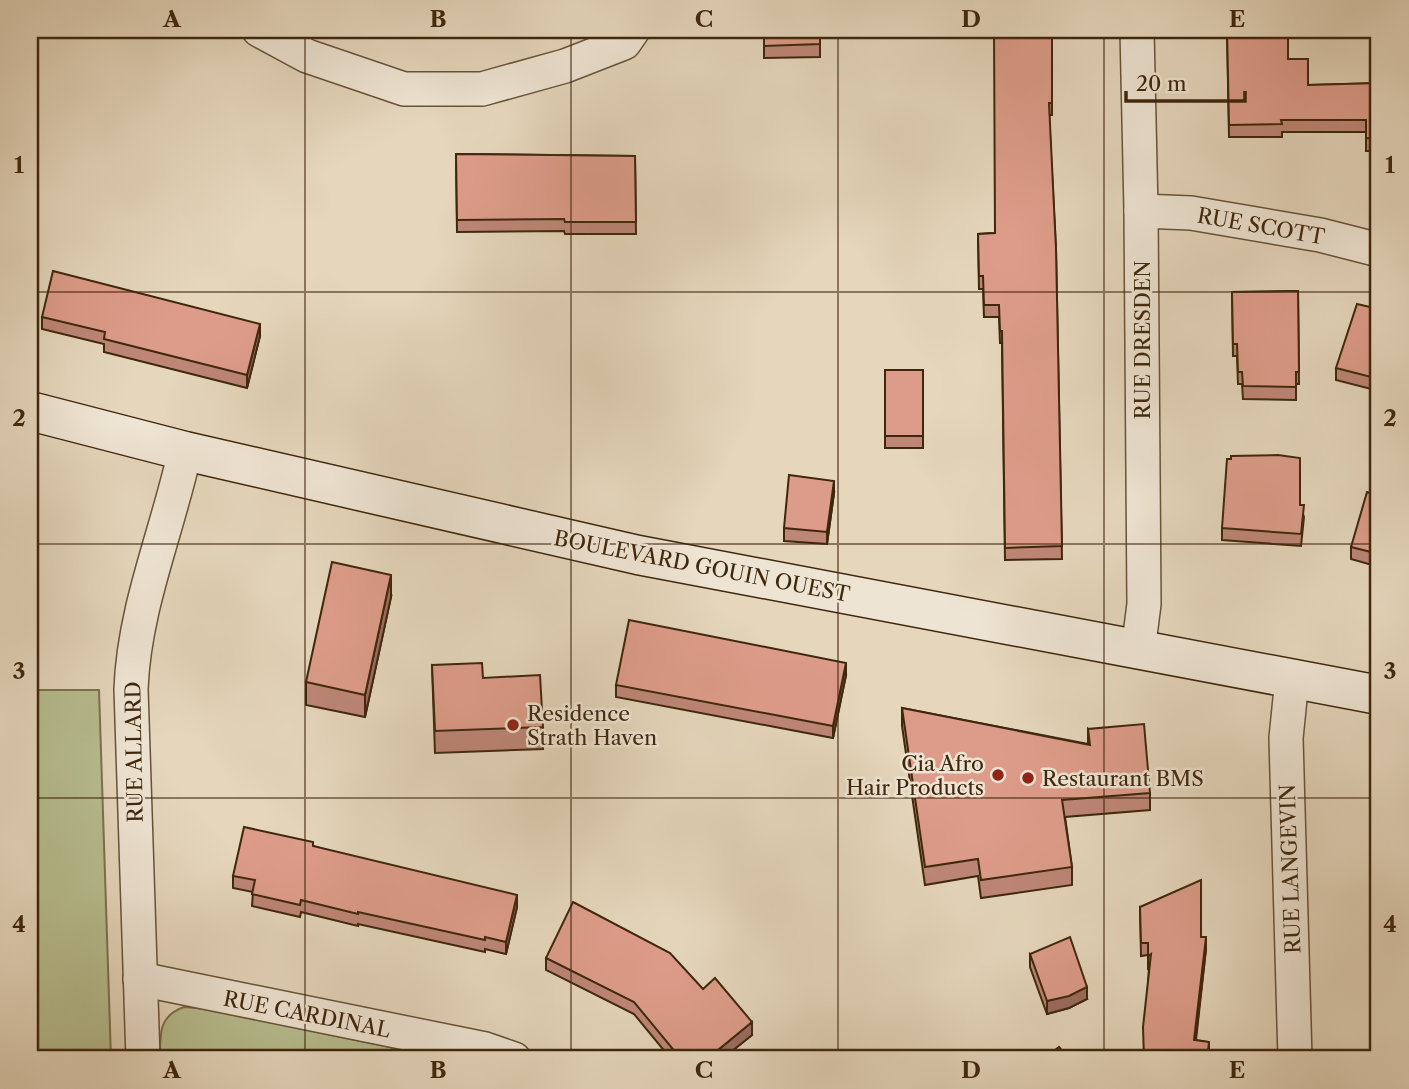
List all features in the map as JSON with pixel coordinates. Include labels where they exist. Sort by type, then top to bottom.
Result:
[{"type":"street","points":[[259,30],[307,56],[404,89],[482,89],[565,66],[624,43],[633,30]]},
{"type":"street","name":"RUE DRESDEN","points":[[1137,30],[1144,604],[1138,651]]},
{"type":"street","name":"RUE SCOTT","points":[[1141,211],[1191,213],[1320,235],[1379,250]]},
{"type":"street","name":"BOULEVARD GOUIN OUEST","points":[[30,411],[185,451],[638,555],[1379,695]]},
{"type":"street","name":"RUE ALLARD","points":[[142,1059],[132,664],[140,616],[175,496],[185,451]]},
{"type":"street","name":"RUE LANGEVIN","points":[[1292,680],[1286,738],[1295,1059]]},
{"type":"street","name":"RUE CARDINAL","points":[[140,979],[485,1049],[514,1059]]},
{"type":"green space","points":[[30,690],[99,690],[111,1059],[30,1059]]},
{"type":"green space","points":[[184,1007],[208,1009],[447,1059],[160,1059],[162,1027],[169,1016]]},
{"type":"building","points":[[764,30],[820,30],[820,44],[764,46]]},
{"type":"building","points":[[994,30],[1052,30],[1052,103],[1049,103],[1056,249],[1062,546],[1005,548],[1002,331],[999,305],[984,305],[983,276],[979,276],[978,234],[995,233]]},
{"type":"building","points":[[1227,30],[1288,30],[1288,59],[1308,59],[1308,85],[1379,83],[1379,139],[1366,138],[1366,120],[1281,120],[1282,124],[1229,125]]},
{"type":"building","points":[[456,154],[635,156],[636,222],[565,222],[564,219],[457,220]]},
{"type":"building","points":[[53,271],[260,324],[247,375],[104,339],[105,332],[42,317]]},
{"type":"building","points":[[1298,291],[1299,372],[1296,372],[1296,387],[1243,386],[1242,372],[1238,372],[1237,344],[1233,344],[1232,292]]},
{"type":"building","points":[[1357,304],[1379,309],[1379,379],[1336,368]]},
{"type":"building","points":[[885,370],[923,370],[923,436],[885,436]]},
{"type":"building","points":[[1278,455],[1300,458],[1300,505],[1304,505],[1301,534],[1222,528],[1227,459],[1231,459],[1231,456]]},
{"type":"building","points":[[789,475],[834,481],[827,532],[784,528]]},
{"type":"building","points":[[1367,492],[1379,496],[1379,554],[1351,547]]},
{"type":"building","points":[[332,562],[391,575],[365,695],[306,682]]},
{"type":"building","points":[[629,620],[846,663],[833,726],[616,685]]},
{"type":"building","points":[[482,663],[483,678],[540,675],[543,727],[435,731],[432,665]]},
{"type":"building","points":[[902,708],[1090,745],[1088,729],[1144,724],[1150,793],[1062,800],[1072,867],[981,880],[978,859],[925,867]]},
{"type":"building","points":[[244,827],[313,842],[313,846],[517,895],[506,942],[358,914],[301,900],[300,905],[252,894],[255,880],[233,876]]},
{"type":"building","points":[[1201,880],[1201,937],[1206,937],[1194,1040],[1209,1042],[1207,1059],[1144,1059],[1143,1027],[1151,954],[1148,956],[1148,943],[1141,943],[1140,907]]},
{"type":"building","points":[[573,902],[670,953],[703,989],[715,978],[752,1022],[707,1059],[681,1059],[634,1002],[546,958]]},
{"type":"building","points":[[1373,904],[1379,904],[1379,993],[1376,993]]},
{"type":"building","points":[[1070,937],[1087,987],[1069,996],[1047,1001],[1030,954]]},
{"type":"building","points":[[1059,1047],[1069,1059],[1044,1059]]},
{"type":"place","name":"Residence Strath Haven","points":[[513,725]]},
{"type":"place","name":"Cia Afro Hair Products","points":[[998,775]]},
{"type":"place","name":"Restaurant BMS","points":[[1028,778]]}]
